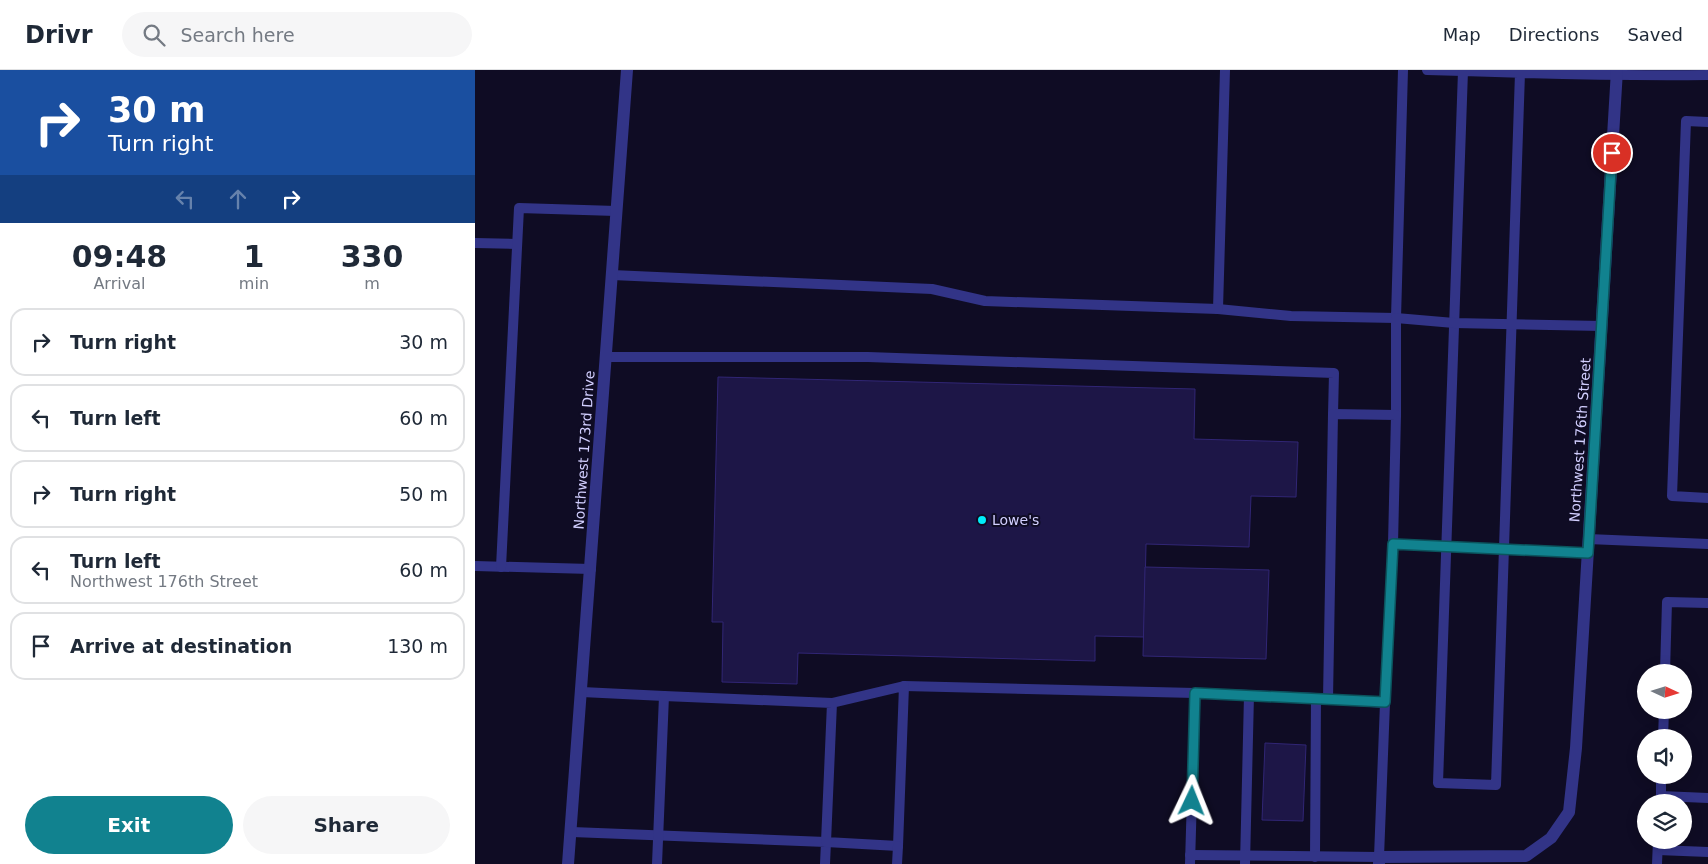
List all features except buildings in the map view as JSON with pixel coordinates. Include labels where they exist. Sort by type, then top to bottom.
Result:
[{"type":"street","name":"Northwest 173rd Drive","points":[[568,864],[572,832],[627,70]]},
{"type":"street","name":"Northwest 176th Street","points":[[1379,861],[1526,856],[1551,838],[1569,812],[1576,748],[1617,73]]},
{"type":"street","name":"Northwest 173rd Drive","points":[[572,832],[573,864]]},
{"type":"lane","points":[[1219,309],[1225,70]]},
{"type":"lane","points":[[1195,693],[1190,860],[1315,857],[1379,861],[1393,544],[1396,318],[1403,70]]},
{"type":"lane","points":[[1427,70],[1708,75]]},
{"type":"lane","points":[[1463,71],[1438,783],[1496,785],[1520,71]]},
{"type":"lane","points":[[1708,122],[1686,121],[1672,496],[1708,498]]},
{"type":"lane","points":[[501,567],[519,208],[616,211]]},
{"type":"lane","points":[[475,243],[517,244]]},
{"type":"lane","points":[[612,275],[932,289],[985,301],[1219,309],[1291,316],[1396,318],[1454,323],[1602,326]]},
{"type":"lane","points":[[606,357],[868,358],[1334,373],[1328,699]]},
{"type":"lane","points":[[1333,414],[1395,415]]},
{"type":"lane","points":[[1589,539],[1708,544]]},
{"type":"lane","points":[[1393,544],[1588,553]]},
{"type":"lane","points":[[475,566],[591,569]]},
{"type":"lane","points":[[1665,664],[1667,602],[1708,603]]},
{"type":"lane","points":[[582,692],[831,703],[904,686],[1195,693],[1385,702]]},
{"type":"lane","points":[[897,864],[904,686]]},
{"type":"lane","points":[[1245,860],[1249,695]]},
{"type":"lane","points":[[657,864],[664,696]]},
{"type":"lane","points":[[1315,857],[1316,698]]},
{"type":"lane","points":[[825,864],[831,703]]},
{"type":"lane","points":[[1692,798],[1708,798]]},
{"type":"lane","points":[[572,832],[898,846]]},
{"type":"lane","points":[[1657,864],[1658,849]]},
{"type":"lane","points":[[1687,849],[1708,852]]},
{"type":"place","name":"Lowe's","points":[[982,520]]},
{"type":"route","points":[[1192,801],[1195,693],[1385,702],[1393,544],[1588,553],[1612,153]]}]
